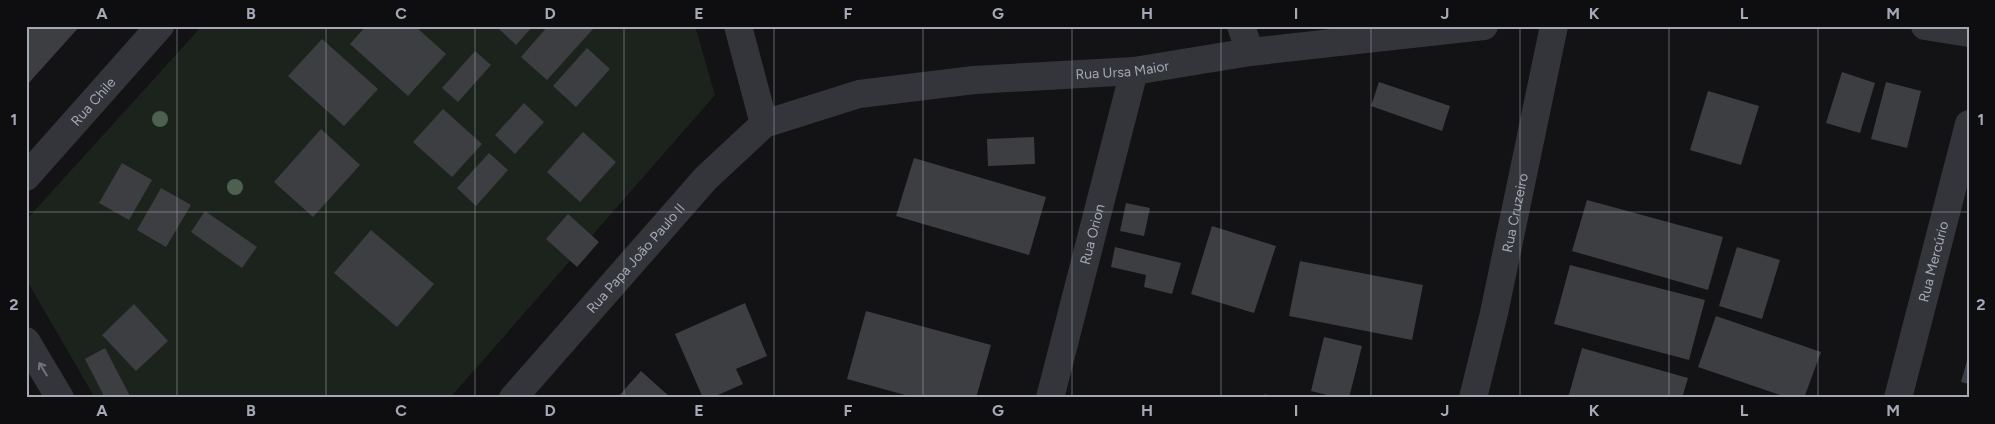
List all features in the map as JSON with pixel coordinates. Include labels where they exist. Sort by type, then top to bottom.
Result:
[{"type":"street","name":"Rua Chile","points":[[26,177],[160,26]]},
{"type":"street","points":[[738,26],[764,124]]},
{"type":"street","points":[[1241,26],[1250,52]]},
{"type":"street","name":"Rua Ursa Maior","points":[[764,124],[859,94],[974,80],[1134,71],[1250,52],[1484,26]]},
{"type":"street","name":"Rua Cruzeiro","points":[[1472,398],[1494,313],[1554,26]]},
{"type":"street","points":[[1924,26],[1969,33]]},
{"type":"street","name":"Rua Orion","points":[[1050,398],[1134,71]]},
{"type":"street","name":"Rua Papa João Paulo II","points":[[513,398],[706,178],[764,124]]},
{"type":"street","name":"Rua Mercúrio","points":[[1898,398],[1969,124]]},
{"type":"street","points":[[26,341],[60,398]]},
{"type":"shaded area","points":[[202,26],[695,26],[715,95],[450,398],[95,398],[26,279],[26,220]]},
{"type":"building","points":[[26,26],[80,26],[26,86]]},
{"type":"building","points":[[366,26],[415,26],[446,54],[408,96],[350,44]]},
{"type":"building","points":[[496,26],[533,26],[516,45]]},
{"type":"building","points":[[548,26],[590,26],[593,29],[547,80],[521,57]]},
{"type":"building","points":[[322,39],[378,89],[344,126],[288,76]]},
{"type":"building","points":[[587,48],[610,69],[576,107],[553,86]]},
{"type":"building","points":[[475,51],[491,65],[458,102],[442,88]]},
{"type":"building","points":[[1842,72],[1875,83],[1860,133],[1826,123]]},
{"type":"building","points":[[1379,82],[1450,106],[1442,131],[1371,106]]},
{"type":"building","points":[[1886,82],[1921,91],[1907,148],[1871,139]]},
{"type":"building","points":[[1708,91],[1759,106],[1741,165],[1690,150]]},
{"type":"building","points":[[524,103],[544,122],[515,154],[495,135]]},
{"type":"building","points":[[443,109],[482,144],[452,177],[413,142]]},
{"type":"building","points":[[321,129],[360,165],[313,217],[274,182]]},
{"type":"building","points":[[583,132],[616,162],[580,202],[547,172]]},
{"type":"building","points":[[1034,137],[1035,164],[988,166],[987,139]]},
{"type":"building","points":[[489,153],[508,170],[476,206],[457,188]]},
{"type":"building","points":[[914,158],[1046,197],[1029,255],[896,216]]},
{"type":"building","points":[[122,163],[152,180],[129,220],[99,203]]},
{"type":"building","points":[[161,188],[191,205],[166,247],[137,230]]},
{"type":"building","points":[[1587,200],[1723,237],[1708,290],[1572,251]]},
{"type":"building","points":[[1126,203],[1150,208],[1144,236],[1120,231]]},
{"type":"building","points":[[205,211],[257,247],[242,268],[191,232]]},
{"type":"building","points":[[568,214],[599,242],[577,267],[546,239]]},
{"type":"building","points":[[1212,226],[1276,246],[1254,313],[1191,294]]},
{"type":"building","points":[[371,230],[434,284],[397,327],[334,273]]},
{"type":"building","points":[[1115,247],[1181,263],[1172,294],[1144,287],[1146,275],[1111,267]]},
{"type":"building","points":[[1737,247],[1780,260],[1762,319],[1719,306]]},
{"type":"building","points":[[1300,261],[1423,285],[1412,340],[1289,316]]},
{"type":"building","points":[[1570,265],[1705,300],[1689,360],[1554,324]]},
{"type":"building","points":[[745,303],[767,356],[736,369],[743,384],[711,398],[703,398],[675,334]]},
{"type":"building","points":[[134,304],[168,341],[136,371],[102,335]]},
{"type":"building","points":[[866,311],[991,345],[976,398],[916,398],[847,379]]},
{"type":"building","points":[[1716,316],[1821,352],[1804,398],[1789,398],[1698,367]]},
{"type":"building","points":[[1324,337],[1362,346],[1349,398],[1339,398],[1311,391]]},
{"type":"building","points":[[105,348],[131,398],[105,398],[85,359]]},
{"type":"building","points":[[1582,348],[1688,378],[1682,398],[1568,398]]},
{"type":"building","points":[[1969,357],[1969,384],[1961,382]]},
{"type":"building","points":[[641,371],[671,398],[617,398]]},
{"type":"building","points":[[1265,394],[1275,398],[1263,398]]}]
